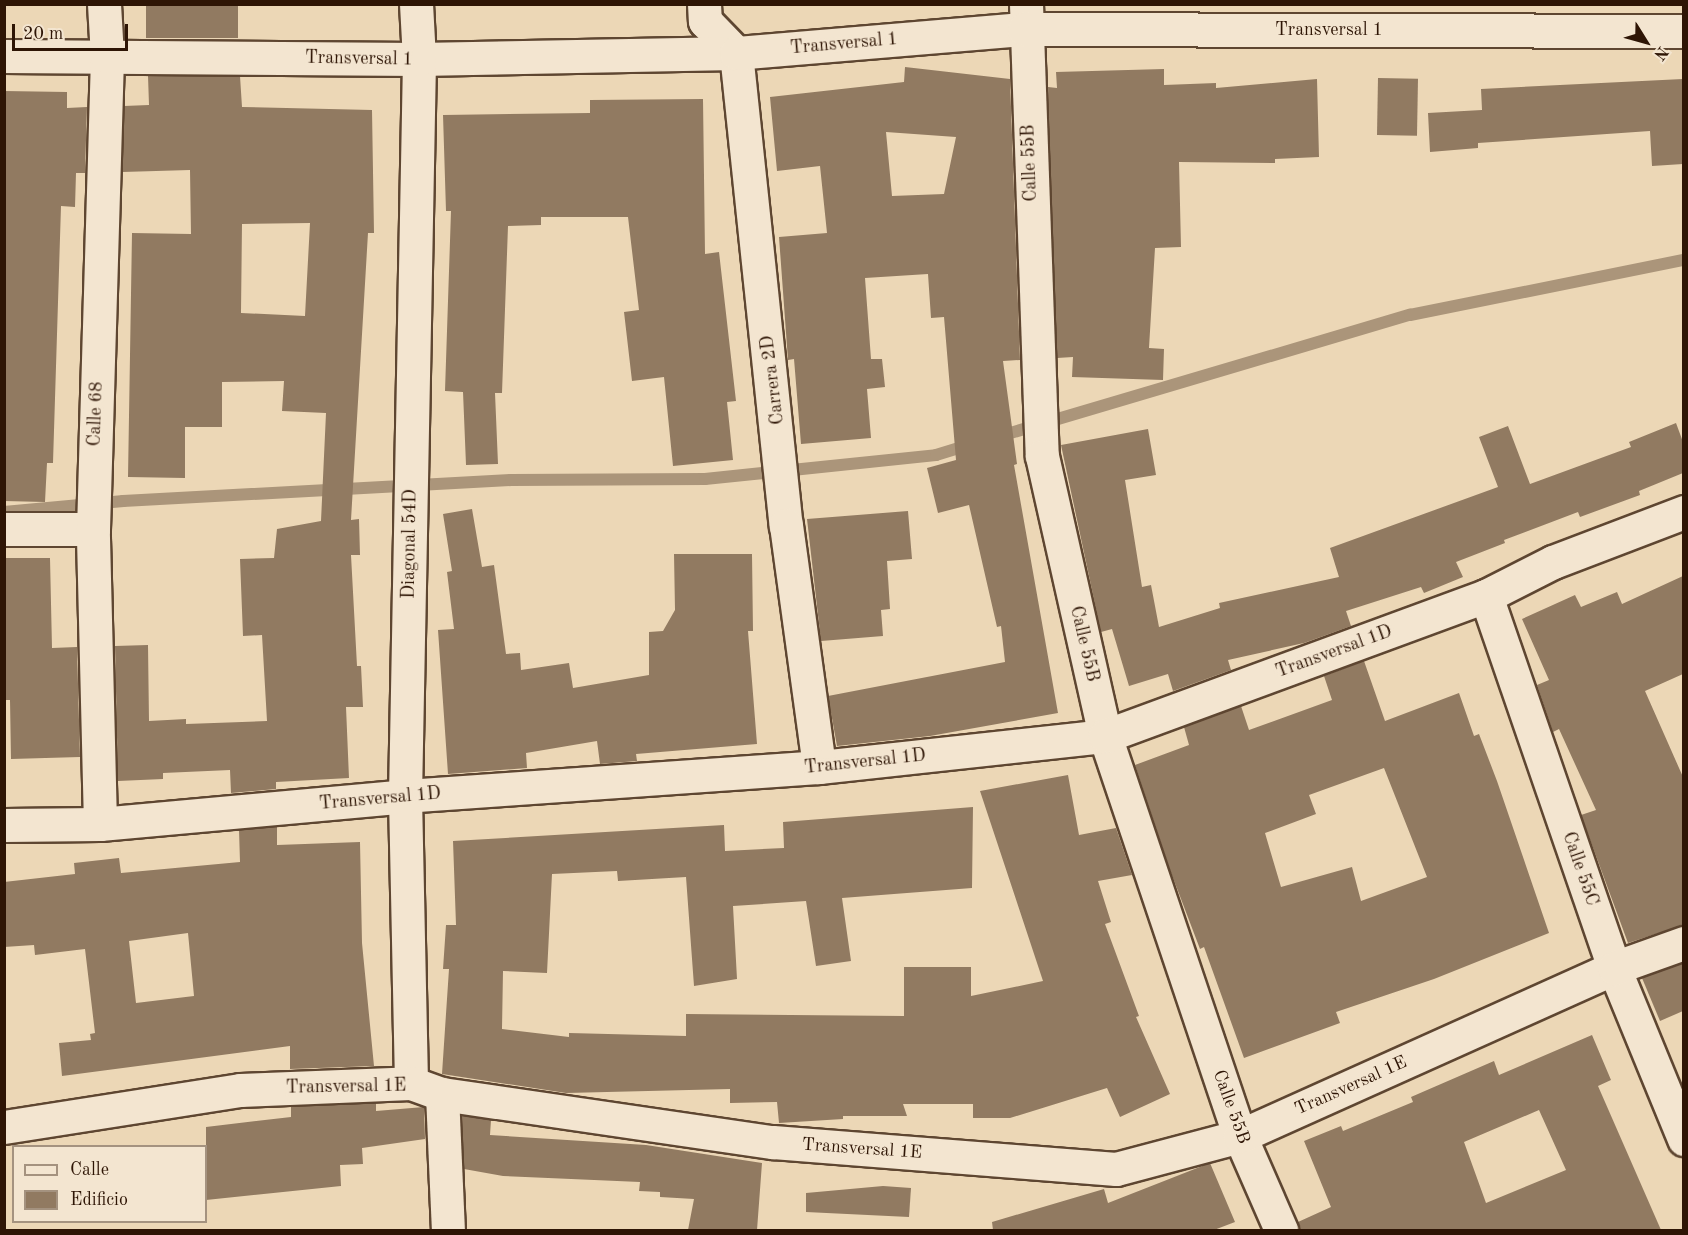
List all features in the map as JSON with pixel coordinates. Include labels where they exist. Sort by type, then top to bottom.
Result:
[{"type":"street","name":"Calle 68","points":[[100,824],[93,522],[107,56],[104,4]]},
{"type":"street","name":"Diagonal 54D","points":[[411,1083],[405,796],[418,59],[416,4]]},
{"type":"street","points":[[704,4],[705,21],[736,53]]},
{"type":"street","name":"Transversal 1","points":[[4,56],[418,59],[736,53],[1025,17],[1273,17],[1683,31]]},
{"type":"street","name":"Calle 55B","points":[[1025,17],[1042,456],[1105,736],[1240,1136],[1281,1230]]},
{"type":"street","name":"Carrera 2D","points":[[736,53],[780,439],[786,525],[819,767]]},
{"type":"street","name":"Transversal 1D","points":[[4,825],[100,824],[405,796],[819,767],[1105,736],[1486,596],[1553,562],[1683,512]]},
{"type":"street","points":[[4,530],[93,522]]},
{"type":"street","name":"Calle 55C","points":[[1486,596],[1614,968],[1683,1139]]},
{"type":"street","name":"Transversal 1E","points":[[4,1127],[240,1090],[411,1083],[442,1094],[773,1142],[1116,1169],[1240,1136],[1614,968],[1683,943]]},
{"type":"street","points":[[442,1094],[448,1230]]},
{"type":"building","points":[[146,4],[238,4],[238,38],[146,38]]},
{"type":"building","points":[[905,67],[1010,79],[1020,360],[1003,361],[1017,464],[1014,465],[1058,713],[930,736],[837,746],[828,696],[1005,662],[1001,626],[997,627],[969,505],[938,513],[927,468],[956,460],[944,317],[931,318],[928,274],[865,278],[871,359],[882,359],[885,387],[867,389],[871,438],[801,444],[794,359],[788,360],[779,237],[827,233],[820,166],[777,171],[770,97],[904,82]],"holes":[[[886,132],[956,137],[944,194],[892,196]]]},
{"type":"building","points":[[1164,69],[1164,85],[1216,83],[1216,88],[1317,79],[1319,157],[1275,159],[1275,163],[1179,162],[1181,247],[1155,248],[1149,348],[1164,349],[1163,380],[1072,377],[1073,357],[1057,358],[1048,87],[1057,88],[1056,72]]},
{"type":"building","points":[[148,76],[240,76],[242,107],[372,110],[374,233],[368,233],[351,520],[359,519],[360,555],[351,555],[357,666],[361,666],[363,707],[346,707],[349,778],[276,782],[276,789],[231,793],[230,770],[163,773],[163,779],[118,781],[115,646],[148,645],[149,721],[186,719],[186,724],[267,721],[262,635],[243,636],[240,559],[274,558],[277,529],[321,521],[326,413],[282,411],[284,381],[222,382],[222,427],[185,427],[185,478],[128,477],[132,233],[191,234],[190,170],[122,172],[124,106],[149,105]],"holes":[[[310,223],[305,316],[241,313],[242,224]]]},
{"type":"building","points":[[1378,78],[1418,79],[1417,136],[1377,135]]},
{"type":"building","points":[[1683,79],[1683,164],[1652,166],[1650,131],[1478,143],[1478,148],[1430,152],[1428,113],[1482,110],[1481,89]]},
{"type":"building","points":[[4,91],[67,92],[67,108],[87,107],[85,173],[76,173],[75,207],[61,206],[53,463],[47,463],[45,502],[4,501]]},
{"type":"building","points":[[703,99],[705,254],[719,252],[736,401],[727,402],[733,460],[673,466],[664,377],[632,381],[624,312],[639,310],[628,217],[541,217],[541,225],[508,226],[502,393],[495,393],[498,464],[466,465],[463,392],[445,391],[451,211],[446,211],[443,115],[590,113],[590,100]]},
{"type":"building","points":[[1676,423],[1683,442],[1683,473],[1639,491],[1640,495],[1580,517],[1578,512],[1504,540],[1505,543],[1456,562],[1463,577],[1424,593],[1421,587],[1346,611],[1351,626],[1304,643],[1228,660],[1231,670],[1173,691],[1168,674],[1129,686],[1112,629],[1101,632],[1061,445],[1148,429],[1156,475],[1125,480],[1142,587],[1151,585],[1159,627],[1220,608],[1219,603],[1339,577],[1330,548],[1498,487],[1479,437],[1508,426],[1530,484],[1631,447],[1629,442]]},
{"type":"building","points":[[472,509],[482,567],[494,565],[506,654],[520,653],[521,670],[569,663],[573,688],[649,675],[649,632],[663,631],[675,610],[674,554],[752,554],[753,631],[748,631],[757,744],[636,754],[637,761],[600,764],[597,741],[526,753],[527,768],[448,774],[438,630],[454,629],[447,572],[452,571],[443,514]]},
{"type":"building","points":[[908,511],[912,559],[887,561],[890,609],[881,610],[883,636],[821,641],[807,519]]},
{"type":"building","points":[[4,558],[50,558],[52,648],[77,647],[80,757],[11,759],[10,700],[4,700]]},
{"type":"building","points":[[1683,576],[1683,674],[1645,691],[1683,777],[1683,925],[1628,943],[1581,815],[1596,810],[1559,729],[1553,732],[1537,685],[1549,680],[1522,619],[1575,595],[1581,607],[1617,592],[1622,604]]},
{"type":"building","points":[[1364,661],[1385,721],[1459,693],[1474,736],[1479,734],[1497,781],[1549,933],[1434,979],[1336,1012],[1340,1023],[1244,1058],[1204,947],[1200,949],[1170,870],[1135,765],[1189,745],[1184,727],[1241,706],[1249,730],[1332,700],[1324,676]],"holes":[[[1384,768],[1427,877],[1361,901],[1352,867],[1281,887],[1265,833],[1316,814],[1309,795]]]},
{"type":"building","points":[[1068,775],[1079,835],[1116,828],[1132,875],[1098,881],[1111,922],[1105,924],[1139,1016],[1136,1017],[1170,1094],[1120,1117],[1107,1088],[1010,1118],[973,1118],[973,1104],[903,1104],[907,1116],[843,1116],[843,1119],[779,1123],[777,1102],[730,1103],[730,1089],[566,1093],[442,1074],[449,969],[443,969],[446,925],[456,925],[453,841],[724,825],[725,851],[784,848],[783,822],[973,807],[972,888],[842,898],[851,961],[816,966],[806,901],[733,906],[737,979],[694,986],[686,877],[618,881],[617,871],[552,874],[547,973],[503,971],[502,1029],[569,1037],[569,1033],[686,1036],[686,1014],[904,1016],[904,967],[971,967],[971,996],[1043,981],[980,791]]},
{"type":"building","points":[[277,827],[277,845],[360,842],[362,943],[374,1066],[290,1069],[290,1046],[62,1076],[59,1043],[91,1040],[90,1034],[95,1033],[85,949],[35,955],[34,945],[4,947],[4,882],[75,874],[74,863],[119,858],[121,873],[240,862],[239,830]],"holes":[[[188,933],[194,996],[136,1003],[129,941]]]},
{"type":"building","points":[[1683,963],[1683,1011],[1660,1021],[1642,978]]},
{"type":"building","points":[[1592,1035],[1611,1080],[1598,1086],[1661,1230],[1299,1230],[1298,1222],[1331,1207],[1304,1141],[1341,1126],[1343,1131],[1413,1102],[1411,1097],[1494,1061],[1499,1075]],"holes":[[[1539,1110],[1566,1170],[1486,1203],[1464,1142]]]},
{"type":"building","points":[[376,1103],[376,1111],[424,1107],[425,1139],[362,1148],[363,1164],[340,1165],[341,1186],[207,1200],[206,1127],[291,1117],[291,1107]]},
{"type":"building","points":[[462,1116],[491,1120],[490,1135],[646,1145],[762,1163],[757,1230],[688,1230],[694,1199],[660,1197],[660,1192],[639,1191],[640,1182],[503,1176],[464,1169]]},
{"type":"building","points":[[1210,1163],[1235,1222],[1214,1230],[993,1230],[992,1222],[1104,1189],[1108,1203]]},
{"type":"building","points":[[883,1186],[911,1188],[909,1217],[806,1212],[806,1193]]},
{"type":"waterway","points":[[997,437],[1410,315],[1684,260]]},
{"type":"waterway","points":[[4,512],[123,501],[511,480],[705,479],[936,455],[968,445]]}]
